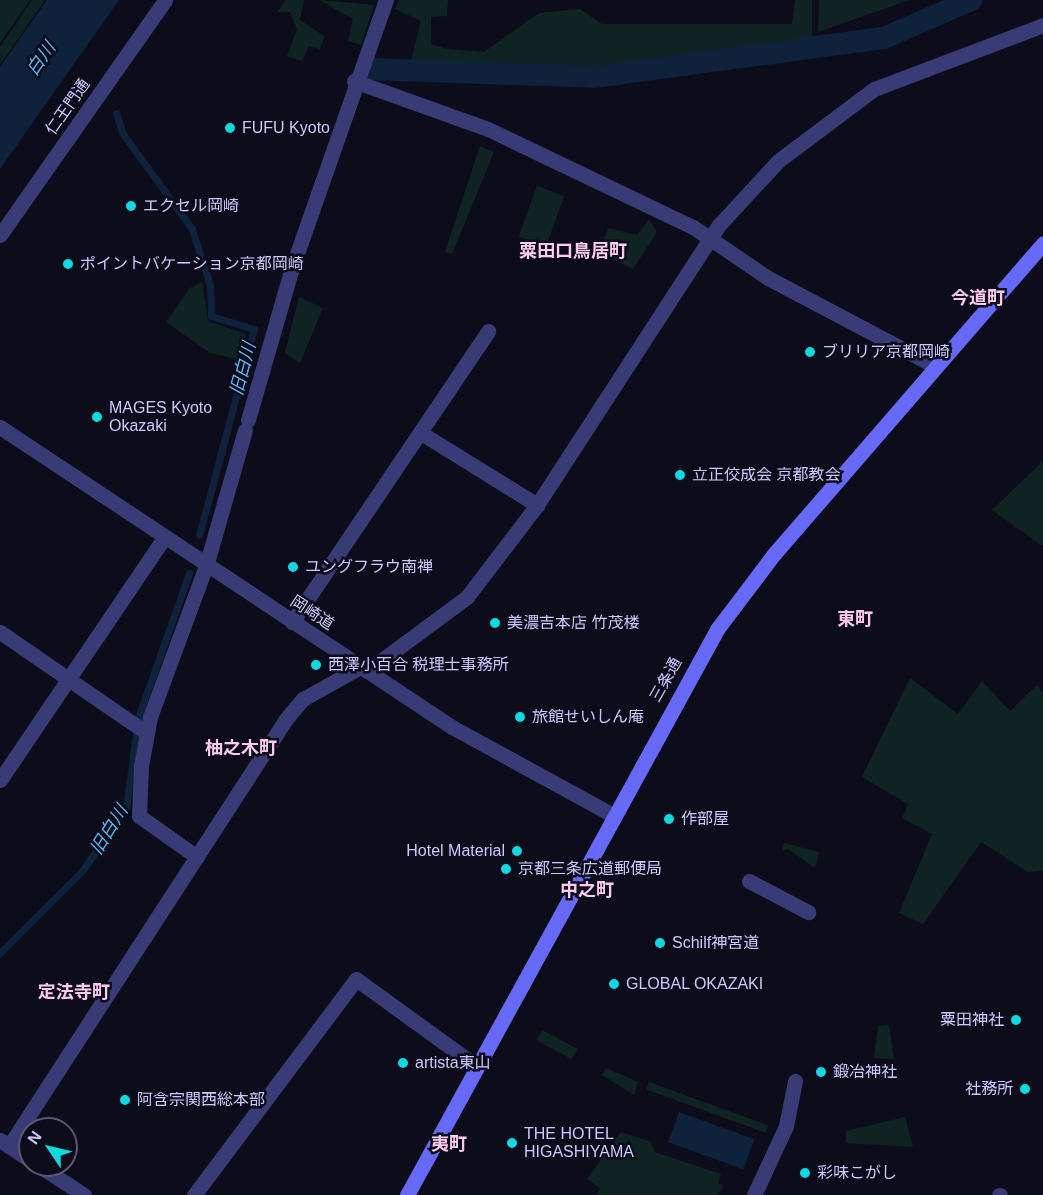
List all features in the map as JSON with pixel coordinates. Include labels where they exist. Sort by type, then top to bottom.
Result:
[{"type":"main road","name":"三条通","points":[[407,1195],[613,815],[725,618],[935,366],[1043,243]]},
{"type":"street","name":"仁王門通","points":[[0,235],[165,0]]},
{"type":"street","points":[[197,857],[140,816],[140,728],[206,566],[247,425],[354,81],[386,0]]},
{"type":"street","points":[[18,1152],[4,1143],[303,699],[364,669],[467,597],[537,505],[710,242],[752,187],[856,99],[930,64],[1043,25]]},
{"type":"street","points":[[354,81],[488,129],[693,227],[710,242],[935,366]]},
{"type":"street","points":[[292,622],[488,331]]},
{"type":"street","name":"岡崎道","points":[[0,427],[206,566],[452,726],[613,815]]},
{"type":"street","points":[[421,433],[537,505]]},
{"type":"street","points":[[0,780],[164,538]]},
{"type":"street","points":[[0,632],[140,728]]},
{"type":"street","points":[[749,881],[808,912]]},
{"type":"street","points":[[194,1195],[356,979],[476,1066]]},
{"type":"street","points":[[754,1195],[786,1126],[795,1081]]},
{"type":"street","points":[[56,1177],[84,1195]]},
{"type":"green space","points":[[0,0],[30,0],[0,43]]},
{"type":"green space","points":[[32,0],[45,0],[0,65],[0,47]]},
{"type":"green space","points":[[285,0],[304,0],[300,20],[324,36],[320,49],[309,46],[302,61],[287,56],[297,29],[290,12],[278,12]]},
{"type":"green space","points":[[319,0],[374,5],[361,45],[348,41],[353,19]]},
{"type":"green space","points":[[399,0],[448,0],[447,16],[431,17],[431,44],[447,49],[484,52],[539,13],[580,9],[602,24],[792,24],[795,0],[812,0],[812,38],[716,55],[590,66],[434,68],[410,64],[421,21],[395,9]]},
{"type":"green space","points":[[819,0],[910,0],[818,32]]},
{"type":"green space","points":[[480,146],[494,152],[452,254],[445,252]]},
{"type":"green space","points":[[537,186],[564,196],[546,247],[519,237]]},
{"type":"green space","points":[[649,219],[657,232],[633,269],[598,253],[608,228],[637,235]]},
{"type":"green space","points":[[202,282],[208,321],[246,334],[238,359],[210,353],[166,322],[190,288]]},
{"type":"green space","points":[[299,297],[323,308],[300,363],[285,353]]},
{"type":"green space","points":[[1043,461],[1043,544],[1042,546],[992,510]]},
{"type":"green space","points":[[910,678],[958,714],[982,681],[1010,711],[1037,685],[1043,693],[1043,871],[1028,872],[981,842],[923,924],[899,913],[932,834],[902,818],[908,804],[862,777]]},
{"type":"green space","points":[[784,843],[819,852],[815,868],[788,849],[782,851]]},
{"type":"green space","points":[[889,1025],[894,1059],[874,1058],[878,1026]]},
{"type":"green space","points":[[542,1030],[577,1049],[572,1059],[536,1041]]},
{"type":"green space","points":[[606,1068],[638,1082],[634,1095],[602,1075]]},
{"type":"green space","points":[[649,1082],[768,1125],[766,1133],[646,1090]]},
{"type":"green space","points":[[905,1117],[913,1147],[846,1143],[846,1131]]},
{"type":"green space","points":[[621,1132],[651,1142],[655,1152],[721,1174],[718,1183],[724,1187],[717,1195],[596,1195],[600,1188],[587,1179]]},
{"type":"water","name":"白川","points":[[47,0],[119,0],[0,169],[0,67]]},
{"type":"water","points":[[679,1112],[754,1139],[743,1169],[668,1142]]},
{"type":"waterway","points":[[369,69],[594,77],[884,38],[971,0]]},
{"type":"waterway","name":"旧白川","points":[[116,113],[123,134],[192,229],[210,285],[211,316],[254,329],[199,535]]},
{"type":"waterway","name":"旧白川","points":[[0,953],[82,871],[126,808],[138,718],[189,573]]},
{"type":"place","name":"FUFU Kyoto","points":[[230,128]]},
{"type":"place","name":"エクセル岡崎","points":[[131,206]]},
{"type":"place","name":"ポイントバケーション京都岡崎","points":[[68,264]]},
{"type":"place","name":"ブリリア京都岡崎","points":[[810,352]]},
{"type":"place","name":"MAGES Kyoto Okazaki","points":[[97,417]]},
{"type":"place","name":"立正佼成会 京都教会","points":[[680,475]]},
{"type":"place","name":"ユングフラウ南禅","points":[[293,567]]},
{"type":"place","name":"美濃吉本店 竹茂楼","points":[[495,623]]},
{"type":"place","name":"西澤小百合 税理士事務所","points":[[316,665]]},
{"type":"place","name":"旅館せいしん庵","points":[[520,717]]},
{"type":"place","name":"作部屋","points":[[669,819]]},
{"type":"place","name":"Hotel Material","points":[[517,851]]},
{"type":"place","name":"京都三条広道郵便局","points":[[506,869]]},
{"type":"place","name":"Schilf神宮道","points":[[660,943]]},
{"type":"place","name":"GLOBAL OKAZAKI","points":[[614,984]]},
{"type":"place","name":"粟田神社","points":[[1016,1020]]},
{"type":"place","name":"artista東山","points":[[403,1063]]},
{"type":"place","name":"鍛冶神社","points":[[821,1072]]},
{"type":"place","name":"社務所","points":[[1025,1089]]},
{"type":"place","name":"阿含宗関西総本部","points":[[125,1100]]},
{"type":"place","name":"THE HOTEL HIGASHIYAMA","points":[[512,1143]]},
{"type":"place","name":"彩味こがし","points":[[805,1173]]},
{"type":"district","name":"粟田口鳥居町","points":[[573,251]]},
{"type":"district","name":"今道町","points":[[978,298]]},
{"type":"district","name":"東町","points":[[855,619]]},
{"type":"district","name":"柚之木町","points":[[241,748]]},
{"type":"district","name":"中之町","points":[[587,890]]},
{"type":"district","name":"定法寺町","points":[[74,992]]},
{"type":"district","name":"夷町","points":[[449,1144]]}]
